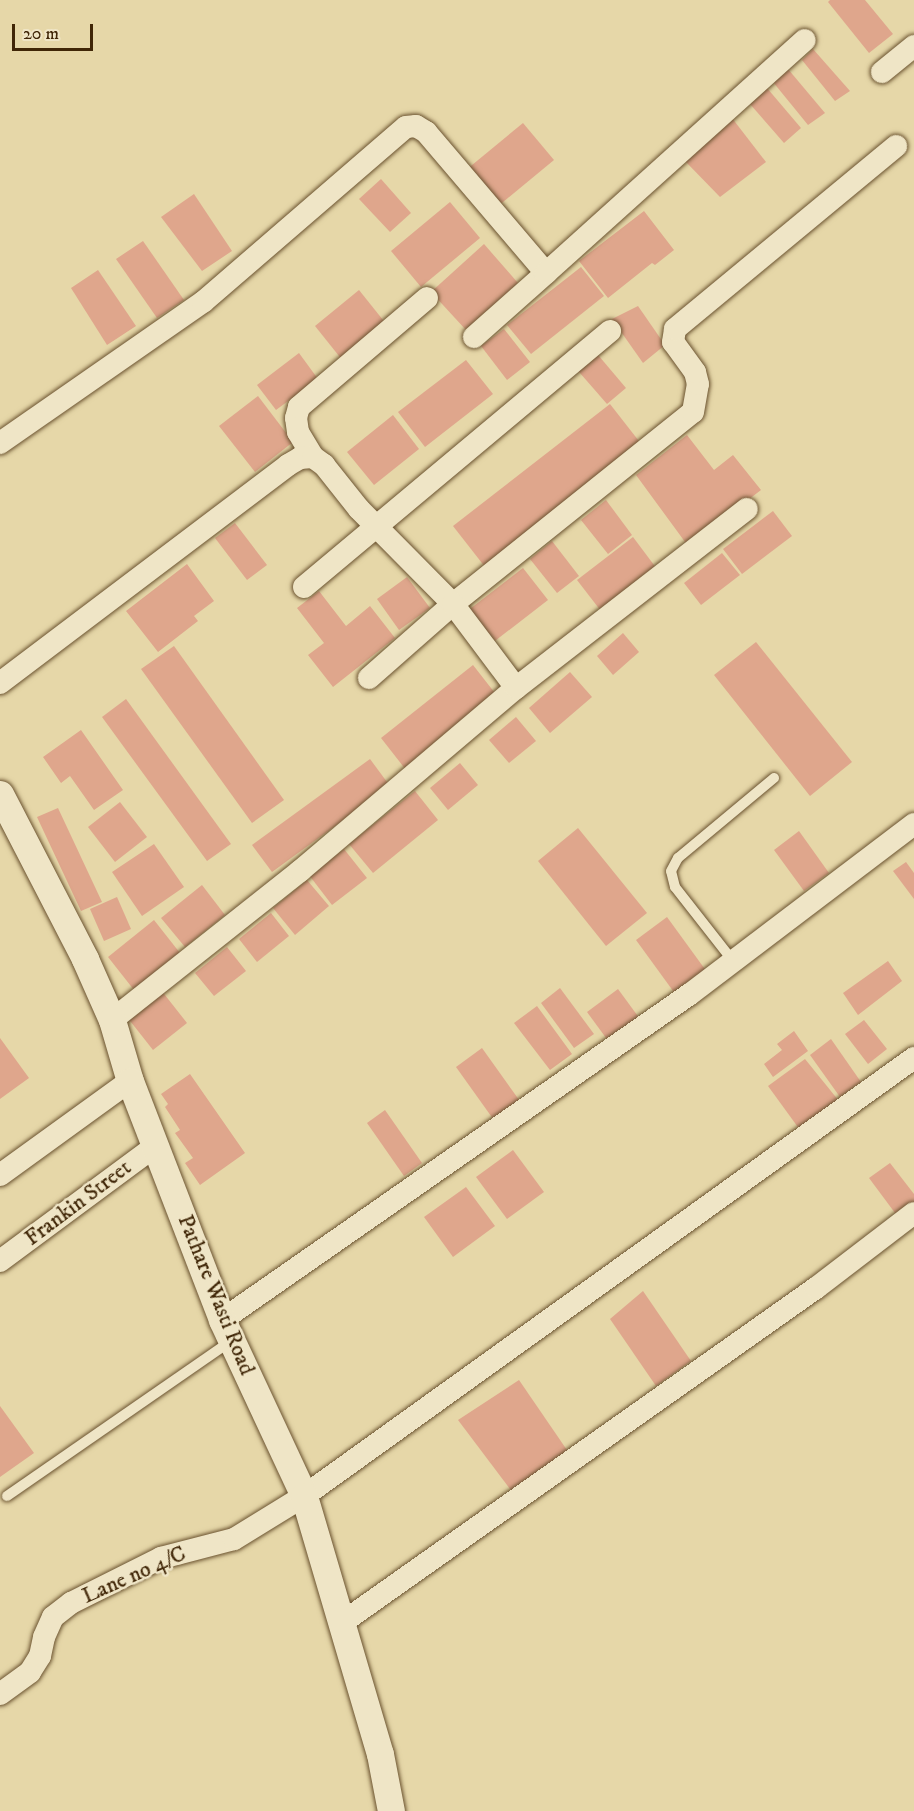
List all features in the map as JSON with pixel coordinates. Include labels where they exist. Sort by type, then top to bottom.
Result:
[{"type":"street","points":[[474,337],[805,40]]},
{"type":"street","points":[[882,72],[914,46]]},
{"type":"street","points":[[0,443],[203,302],[406,127],[416,126],[426,132],[546,273]]},
{"type":"street","points":[[369,678],[453,604],[693,412],[698,384],[694,372],[673,342],[675,329],[896,146]]},
{"type":"street","points":[[427,298],[299,406],[296,418],[298,432],[313,457],[324,465],[376,526],[453,604],[516,688]]},
{"type":"street","points":[[304,587],[610,331]]},
{"type":"street","points":[[0,683],[288,465],[300,458],[313,457]]},
{"type":"street","points":[[112,1020],[300,871],[516,688],[747,509]]},
{"type":"street","name":"Pathare Wasti Road","points":[[0,794],[85,959],[112,1020],[130,1081],[157,1145],[227,1330],[304,1496],[343,1622],[380,1754],[391,1811]]},
{"type":"street","points":[[227,1330],[690,994],[914,824]]},
{"type":"street","name":"Lane no 4/C","points":[[0,1694],[30,1672],[40,1656],[44,1637],[53,1617],[71,1603],[161,1558],[234,1539],[304,1496],[914,1058]]},
{"type":"street","points":[[0,1175],[130,1081]]},
{"type":"street","name":"Frankin Street","points":[[0,1261],[157,1145]]},
{"type":"street","points":[[343,1622],[816,1288],[914,1213]]},
{"type":"lane","points":[[732,961],[675,887],[671,871],[678,858],[774,778]]},
{"type":"lane","points":[[7,1496],[227,1330]]},
{"type":"building","points":[[830,0],[865,0],[893,34],[869,53],[828,2]]},
{"type":"building","points":[[813,49],[850,91],[835,101],[802,60]]},
{"type":"building","points":[[788,69],[825,113],[808,125],[773,82]]},
{"type":"building","points":[[767,88],[801,128],[784,143],[750,104]]},
{"type":"building","points":[[732,118],[766,162],[720,197],[685,161]]},
{"type":"building","points":[[523,123],[554,160],[497,207],[466,170]]},
{"type":"building","points":[[381,179],[411,213],[390,232],[359,199]]},
{"type":"building","points":[[194,194],[232,251],[202,271],[161,217]]},
{"type":"building","points":[[450,202],[480,238],[421,287],[391,251]]},
{"type":"building","points":[[644,211],[674,250],[655,265],[652,263],[608,298],[579,261]]},
{"type":"building","points":[[143,241],[184,300],[157,318],[116,259]]},
{"type":"building","points":[[484,244],[518,283],[466,330],[431,292]]},
{"type":"building","points":[[581,267],[604,296],[531,354],[507,325]]},
{"type":"building","points":[[98,270],[136,326],[107,345],[71,288]]},
{"type":"building","points":[[359,290],[387,325],[343,361],[315,326]]},
{"type":"building","points":[[638,306],[665,345],[643,363],[612,319]]},
{"type":"building","points":[[504,329],[530,362],[507,380],[481,346]]},
{"type":"building","points":[[593,349],[626,388],[607,404],[573,365]]},
{"type":"building","points":[[299,353],[318,379],[276,410],[257,385]]},
{"type":"building","points":[[466,360],[493,394],[425,447],[398,412]]},
{"type":"building","points":[[258,396],[293,442],[255,472],[219,426]]},
{"type":"building","points":[[610,404],[642,445],[485,567],[453,526]]},
{"type":"building","points":[[393,415],[419,449],[374,485],[347,452]]},
{"type":"building","points":[[687,435],[714,470],[733,455],[761,490],[688,546],[636,475]]},
{"type":"building","points":[[606,500],[632,535],[608,554],[581,520]]},
{"type":"building","points":[[773,511],[792,536],[742,574],[723,549]]},
{"type":"building","points":[[235,523],[267,565],[247,580],[215,538]]},
{"type":"building","points":[[633,537],[660,573],[604,615],[577,580]]},
{"type":"building","points":[[552,541],[579,576],[557,593],[530,559]]},
{"type":"building","points":[[722,553],[740,575],[701,605],[684,583]]},
{"type":"building","points":[[187,564],[214,601],[194,616],[198,621],[158,652],[126,611]]},
{"type":"building","points":[[523,568],[548,600],[491,644],[466,612]]},
{"type":"building","points":[[407,577],[430,608],[399,630],[377,599]]},
{"type":"building","points":[[319,591],[346,626],[370,606],[395,638],[333,687],[308,655],[324,643],[297,608]]},
{"type":"building","points":[[623,633],[639,652],[613,675],[597,656]]},
{"type":"building","points":[[756,642],[852,762],[810,796],[714,675]]},
{"type":"building","points":[[174,646],[284,800],[252,823],[141,669]]},
{"type":"building","points":[[473,665],[498,697],[406,770],[381,738]]},
{"type":"building","points":[[570,672],[592,697],[550,733],[529,708]]},
{"type":"building","points":[[126,699],[231,844],[207,861],[102,717]]},
{"type":"building","points":[[516,717],[536,741],[509,763],[489,740]]},
{"type":"building","points":[[81,730],[123,790],[94,810],[70,776],[61,783],[43,757]]},
{"type":"building","points":[[370,759],[390,786],[272,872],[252,845]]},
{"type":"building","points":[[460,763],[478,785],[448,810],[430,788]]},
{"type":"building","points":[[415,791],[438,820],[373,873],[349,844]]},
{"type":"building","points":[[120,802],[147,837],[115,862],[88,827]]},
{"type":"building","points":[[58,808],[102,902],[81,911],[37,817]]},
{"type":"building","points":[[578,828],[647,913],[606,946],[538,861]]},
{"type":"building","points":[[799,831],[829,873],[804,891],[774,850]]},
{"type":"building","points":[[154,844],[184,887],[142,916],[112,872]]},
{"type":"building","points":[[344,849],[367,878],[332,905],[309,875]]},
{"type":"building","points":[[906,862],[914,873],[914,899],[893,871]]},
{"type":"building","points":[[307,880],[329,906],[295,935],[273,908]]},
{"type":"building","points":[[202,885],[225,915],[185,947],[161,918]]},
{"type":"building","points":[[117,897],[131,929],[104,941],[90,909]]},
{"type":"building","points":[[271,913],[289,936],[257,962],[239,939]]},
{"type":"building","points":[[667,917],[707,972],[676,995],[636,940]]},
{"type":"building","points":[[154,920],[180,953],[134,990],[108,957]]},
{"type":"building","points":[[227,947],[246,971],[214,996],[195,973]]},
{"type":"building","points":[[888,961],[902,981],[858,1015],[843,993]]},
{"type":"building","points":[[560,988],[594,1034],[574,1048],[541,1003]]},
{"type":"building","points":[[618,989],[640,1019],[609,1042],[587,1012]]},
{"type":"building","points":[[161,990],[187,1023],[153,1050],[127,1017]]},
{"type":"building","points":[[537,1006],[572,1054],[550,1070],[514,1023]]},
{"type":"building","points":[[864,1020],[887,1049],[868,1064],[845,1034]]},
{"type":"building","points":[[794,1031],[808,1051],[773,1077],[764,1064],[782,1050],[777,1044]]},
{"type":"building","points":[[0,1038],[29,1078],[0,1099]]},
{"type":"building","points":[[831,1039],[861,1082],[840,1097],[810,1055]]},
{"type":"building","points":[[482,1048],[522,1104],[496,1123],[456,1067]]},
{"type":"building","points":[[805,1059],[839,1101],[800,1130],[768,1086]]},
{"type":"building","points":[[190,1074],[245,1153],[200,1185],[185,1163],[193,1158],[175,1133],[180,1130],[165,1107],[168,1104],[161,1094]]},
{"type":"building","points":[[385,1110],[422,1163],[404,1176],[367,1123]]},
{"type":"building","points":[[513,1150],[544,1192],[507,1219],[476,1177]]},
{"type":"building","points":[[890,1163],[914,1194],[914,1205],[898,1217],[869,1178]]},
{"type":"building","points":[[466,1187],[495,1226],[453,1257],[424,1217]]},
{"type":"building","points":[[643,1291],[691,1361],[656,1386],[610,1319]]},
{"type":"building","points":[[519,1380],[569,1453],[513,1493],[458,1420]]},
{"type":"building","points":[[0,1406],[34,1453],[0,1477]]}]
